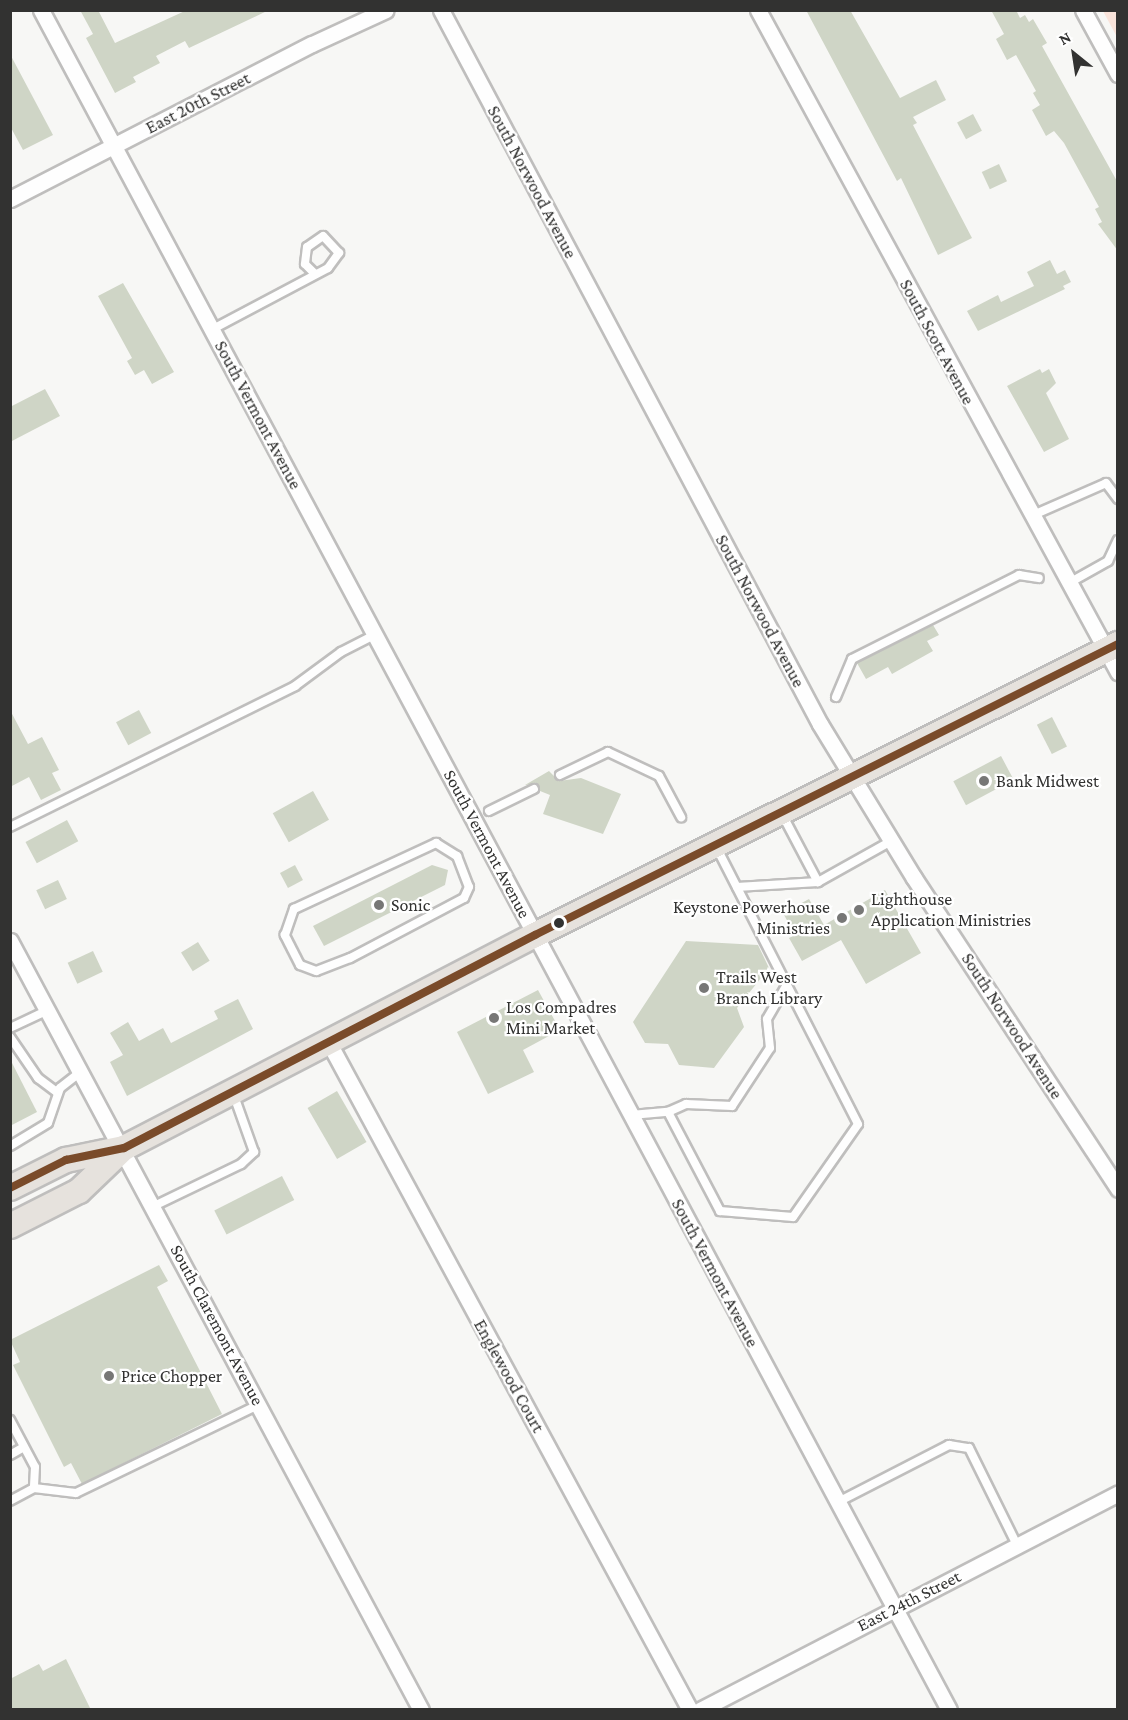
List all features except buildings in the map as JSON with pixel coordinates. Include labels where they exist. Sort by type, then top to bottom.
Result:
[{"type":"main road","points":[[10,1188],[66,1160],[124,1148],[535,935],[1111,647]]},
{"type":"main road","points":[[10,1227],[79,1191],[124,1148]]},
{"type":"street","name":"South Vermont Avenue","points":[[41,10],[950,1710]]},
{"type":"street","name":"East 20th Street","points":[[10,199],[386,10]]},
{"type":"street","name":"South Norwood Avenue","points":[[441,10],[820,724],[854,775],[892,840],[1118,1189]]},
{"type":"street","name":"South Scott Avenue","points":[[758,10],[1068,584],[1111,647],[1118,672]]},
{"type":"street","points":[[1083,10],[1118,74]]},
{"type":"street","name":"South Claremont Avenue","points":[[10,941],[124,1148],[421,1710]]},
{"type":"street","name":"Englewood Court","points":[[329,1043],[690,1710]]},
{"type":"street","name":"East 24th Street","points":[[700,1710],[1118,1492]]},
{"type":"lane","points":[[211,330],[314,273],[328,268],[339,253],[323,236],[307,247],[305,264],[314,273]]},
{"type":"lane","points":[[1032,516],[1106,483],[1118,499]]},
{"type":"lane","points":[[1068,584],[1108,561],[1118,540]]},
{"type":"lane","points":[[836,697],[852,659],[1019,575],[1039,578]]},
{"type":"lane","points":[[10,827],[295,686],[341,652],[376,634]]},
{"type":"lane","points":[[560,775],[608,752],[659,776],[681,817]]},
{"type":"lane","points":[[489,811],[534,789]]},
{"type":"lane","points":[[780,812],[818,882]]},
{"type":"lane","points":[[737,887],[818,882],[892,840]]},
{"type":"lane","points":[[436,843],[457,856],[469,887],[464,898],[350,958],[316,971],[300,965],[285,935],[294,909],[436,843]]},
{"type":"lane","points":[[668,1112],[720,1211],[793,1217],[858,1124],[716,845]]},
{"type":"lane","points":[[631,1115],[668,1112],[686,1104],[732,1106],[770,1048],[767,1019],[787,985]]},
{"type":"lane","points":[[10,1028],[48,1010]]},
{"type":"lane","points":[[10,1037],[38,1078],[58,1093]]},
{"type":"lane","points":[[10,1146],[48,1123],[58,1093],[82,1071]]},
{"type":"lane","points":[[154,1206],[241,1164],[254,1152],[233,1092]]},
{"type":"lane","points":[[10,1501],[34,1488],[76,1493],[259,1404]]},
{"type":"lane","points":[[10,1420],[35,1467],[34,1488]]},
{"type":"lane","points":[[838,1502],[949,1445],[969,1448],[1017,1545]]},
{"type":"lane","points":[[10,1455],[24,1447]]},
{"type":"shaded area","points":[[1103,11],[1117,11],[1117,37]]},
{"type":"transit line","points":[[10,1188],[66,1160],[124,1148],[535,935],[1118,644]]},
{"type":"place","name":"Bank Midwest","points":[[984,781]]},
{"type":"place","name":"Sonic","points":[[379,905]]},
{"type":"place","name":"Lighthouse Application Ministries","points":[[859,910]]},
{"type":"place","name":"Keystone Powerhouse Ministries","points":[[842,918]]},
{"type":"place","name":"Trails West Branch Library","points":[[704,988]]},
{"type":"place","name":"Los Compadres Mini Market","points":[[494,1018]]},
{"type":"place","name":"Price Chopper","points":[[109,1376]]}]
